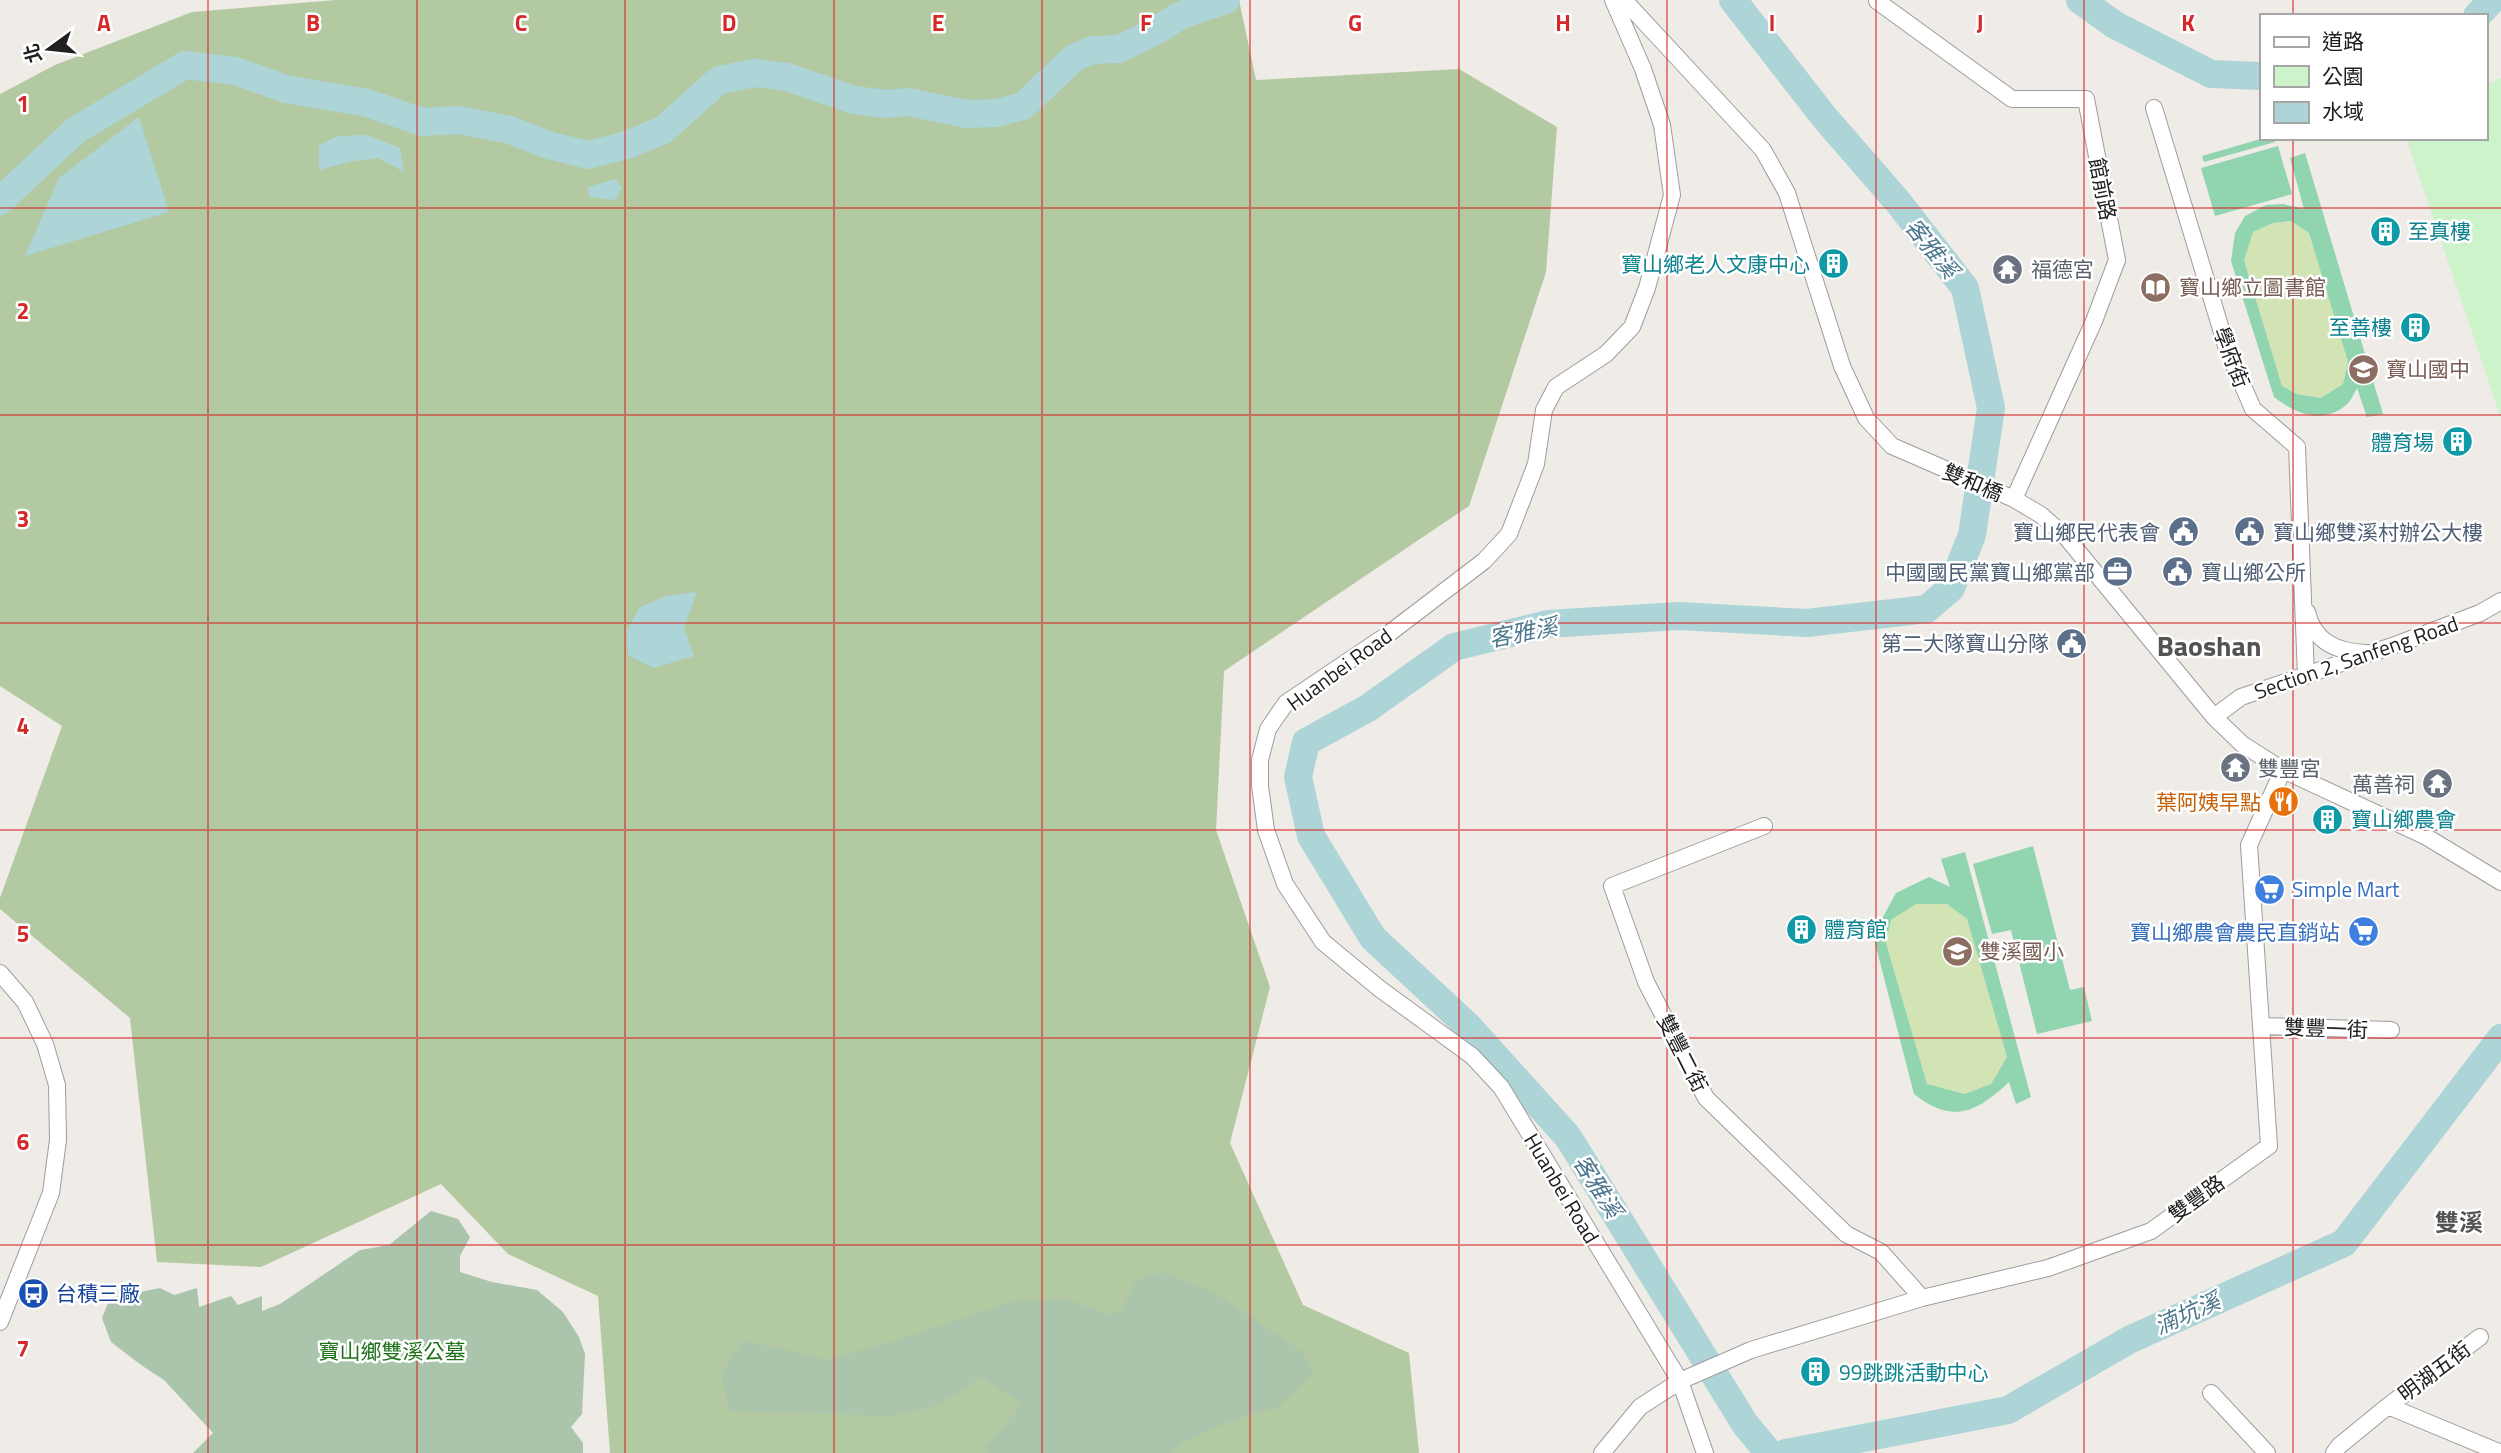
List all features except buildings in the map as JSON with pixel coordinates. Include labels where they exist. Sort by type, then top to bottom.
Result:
[{"type":"street","name":"Huanbei Road","points":[[1613,0],[1643,69],[1662,125],[1672,195],[1647,288],[1632,327],[1606,354],[1556,387],[1544,410],[1536,464],[1509,534],[1484,561],[1387,635],[1286,704],[1268,729],[1260,760],[1260,786],[1266,831],[1284,884],[1323,942],[1380,989],[1472,1056],[1501,1087],[1680,1381],[1705,1453]]},
{"type":"street","name":"雙和橋","points":[[1624,0],[1763,150],[1787,193],[1842,366],[1866,418],[1892,446],[2014,499],[2041,515],[2066,537],[2214,717],[2242,744],[2283,770],[2425,836],[2501,882]]},
{"type":"street","name":"館前路","points":[[1877,1],[2012,99],[2086,99],[2117,260],[2094,321],[2014,499]]},
{"type":"street","name":"學府街","points":[[2154,108],[2227,349],[2253,409],[2297,447],[2306,676]]},
{"type":"street","name":"學府街","points":[[2303,594],[2310,625],[2325,643],[2348,652],[2371,653]]},
{"type":"street","name":"Section 2, Sanfeng Road","points":[[2214,717],[2241,697],[2480,613],[2501,601]]},
{"type":"street","name":"雙豐路","points":[[1680,1381],[1751,1350],[1922,1298],[2048,1268],[2151,1231],[2269,1146],[2249,845],[2283,770]]},
{"type":"street","name":"雙豐二街","points":[[1764,826],[1612,886],[1646,982],[1706,1098],[1846,1234],[1881,1252],[1922,1298]]},
{"type":"street","points":[[0,973],[26,1002],[45,1044],[57,1086],[58,1140],[51,1192],[0,1322]]},
{"type":"street","name":"雙豐一街","points":[[2261,1026],[2391,1030]]},
{"type":"street","name":"明湖五街","points":[[2334,1453],[2388,1406],[2480,1337]]},
{"type":"street","points":[[1602,1453],[1640,1407],[1680,1381]]},
{"type":"street","points":[[2211,1393],[2267,1453]]},
{"type":"street","name":"明湖五街","points":[[2388,1406],[2501,1453]]},
{"type":"green space","points":[[336,0],[1239,0],[1256,80],[1459,69],[1557,127],[1546,272],[1469,506],[1224,671],[1216,830],[1270,987],[1230,1143],[1303,1305],[1409,1353],[1419,1453],[610,1453],[598,1296],[508,1254],[441,1184],[261,1267],[157,1262],[130,1018],[0,909],[0,898],[62,726],[0,686],[0,94],[55,65],[192,12]]},
{"type":"green space","points":[[2501,78],[2501,418],[2407,140],[2487,140],[2487,84]]},
{"type":"green space","points":[[2260,139],[2275,140],[2204,162],[2202,156]]},
{"type":"green space","points":[[2278,146],[2292,194],[2215,216],[2201,168]]},
{"type":"green space","points":[[2305,153],[2383,414],[2367,417],[2357,388],[2345,406],[2336,412],[2317,416],[2299,412],[2274,397],[2231,261],[2235,233],[2245,216],[2266,205],[2283,204],[2304,209],[2290,158]],"holes":[[[2291,221],[2309,233],[2348,362],[2343,384],[2321,398],[2297,394],[2282,386],[2244,260],[2253,232],[2273,223]]]},
{"type":"green space","points":[[2291,221],[2309,233],[2348,362],[2343,384],[2321,398],[2297,394],[2282,386],[2244,260],[2252,232],[2273,223]]},
{"type":"green space","points":[[2033,846],[2070,990],[2084,987],[2092,1021],[2037,1034],[2011,930],[1992,934],[1973,864]]},
{"type":"green space","points":[[1965,852],[2031,1097],[2016,1104],[2009,1082],[1986,1101],[1964,1111],[1941,1109],[1914,1094],[1873,935],[1896,893],[1929,877],[1950,887],[1941,859]],"holes":[[[1916,904],[1947,904],[1967,919],[2007,1057],[1991,1084],[1965,1094],[1927,1084],[1886,943],[1891,920]]]},
{"type":"green space","points":[[1916,904],[1947,904],[1967,919],[2007,1057],[1991,1084],[1965,1094],[1927,1084],[1886,943],[1891,920]]},
{"type":"green space","name":"寶山鄉雙溪公墓","points":[[431,1211],[458,1219],[470,1237],[460,1256],[460,1272],[492,1282],[537,1290],[563,1312],[579,1337],[585,1354],[582,1414],[571,1427],[583,1443],[583,1453],[193,1453],[213,1433],[164,1380],[111,1342],[102,1318],[110,1298],[160,1288],[174,1295],[197,1288],[199,1307],[231,1296],[238,1305],[262,1296],[262,1311],[280,1304],[360,1250],[389,1245]]},
{"type":"green space","points":[[1161,1272],[1213,1292],[1302,1352],[1313,1373],[1278,1407],[1238,1418],[1188,1440],[1171,1453],[989,1453],[985,1448],[1022,1404],[982,1377],[936,1406],[890,1416],[730,1411],[721,1375],[743,1340],[827,1360],[898,1340],[1014,1301],[1068,1299],[1104,1314],[1120,1312],[1135,1281]]},
{"type":"water","points":[[139,117],[169,212],[25,256],[59,178]]},
{"type":"water","points":[[366,135],[400,148],[404,172],[378,158],[319,170],[319,145],[338,136]]},
{"type":"water","points":[[615,179],[622,188],[615,200],[589,197],[588,187]]},
{"type":"water","points":[[697,592],[684,628],[694,656],[654,668],[628,655],[627,630],[640,607],[666,596]]},
{"type":"waterway","points":[[0,201],[76,130],[185,65],[235,71],[286,89],[367,103],[422,122],[459,120],[510,130],[548,145],[588,155],[627,145],[663,130],[719,80],[755,73],[787,77],[854,100],[886,104],[908,102],[967,114],[997,113],[1023,106],[1074,58],[1092,50],[1119,49],[1181,15],[1226,0]]},
{"type":"waterway","name":"客雅溪","points":[[1733,0],[1825,118],[1898,202],[1965,288],[1991,408],[1972,535],[1951,588],[1927,609],[1807,623],[1679,616],[1548,624],[1454,647],[1368,708],[1306,742],[1298,777],[1311,836],[1373,938],[1467,1025],[1568,1137],[1745,1424],[1769,1453]]},
{"type":"waterway","name":"客雅溪","points":[[2080,0],[2115,25],[2211,74],[2260,76]]},
{"type":"waterway","name":"客雅溪","points":[[2479,14],[2492,0]]},
{"type":"waterway","name":"湳坑溪","points":[[1786,1453],[2008,1410],[2129,1340],[2344,1243],[2501,1038]]},
{"type":"place","name":"至真樓","points":[[2385,231]]},
{"type":"place","name":"寶山鄉老人文康中心","points":[[1833,264]]},
{"type":"place","name":"福德宮","points":[[2008,269]]},
{"type":"place","name":"寶山鄉立圖書館","points":[[2156,287]]},
{"type":"place","name":"至善樓","points":[[2415,327]]},
{"type":"place","name":"寶山國中","points":[[2363,369]]},
{"type":"place","name":"體育場","points":[[2457,442]]},
{"type":"place","name":"寶山鄉民代表會","points":[[2183,532]]},
{"type":"place","name":"寶山鄉雙溪村辦公大樓","points":[[2250,532]]},
{"type":"place","name":"中國國民黨寶山鄉黨部","points":[[2118,572]]},
{"type":"place","name":"寶山鄉公所","points":[[2178,572]]},
{"type":"place","name":"第二大隊寶山分隊","points":[[2072,643]]},
{"type":"place","name":"雙豐宮","points":[[2235,768]]},
{"type":"place","name":"萬善祠","points":[[2438,784]]},
{"type":"place","name":"葉阿姨早點","points":[[2284,802]]},
{"type":"place","name":"寶山鄉農會","points":[[2328,819]]},
{"type":"place","name":"Simple Mart","points":[[2269,889]]},
{"type":"place","name":"體育館","points":[[1801,929]]},
{"type":"place","name":"寶山鄉農會農民直銷站","points":[[2363,932]]},
{"type":"place","name":"雙溪國小","points":[[1957,951]]},
{"type":"place","name":"台積三廠","points":[[33,1293]]},
{"type":"place","name":"99跳跳活動中心","points":[[1816,1372]]},
{"type":"district","name":"Baoshan","points":[[2209,645]]},
{"type":"district","name":"雙溪","points":[[2459,1222]]}]
